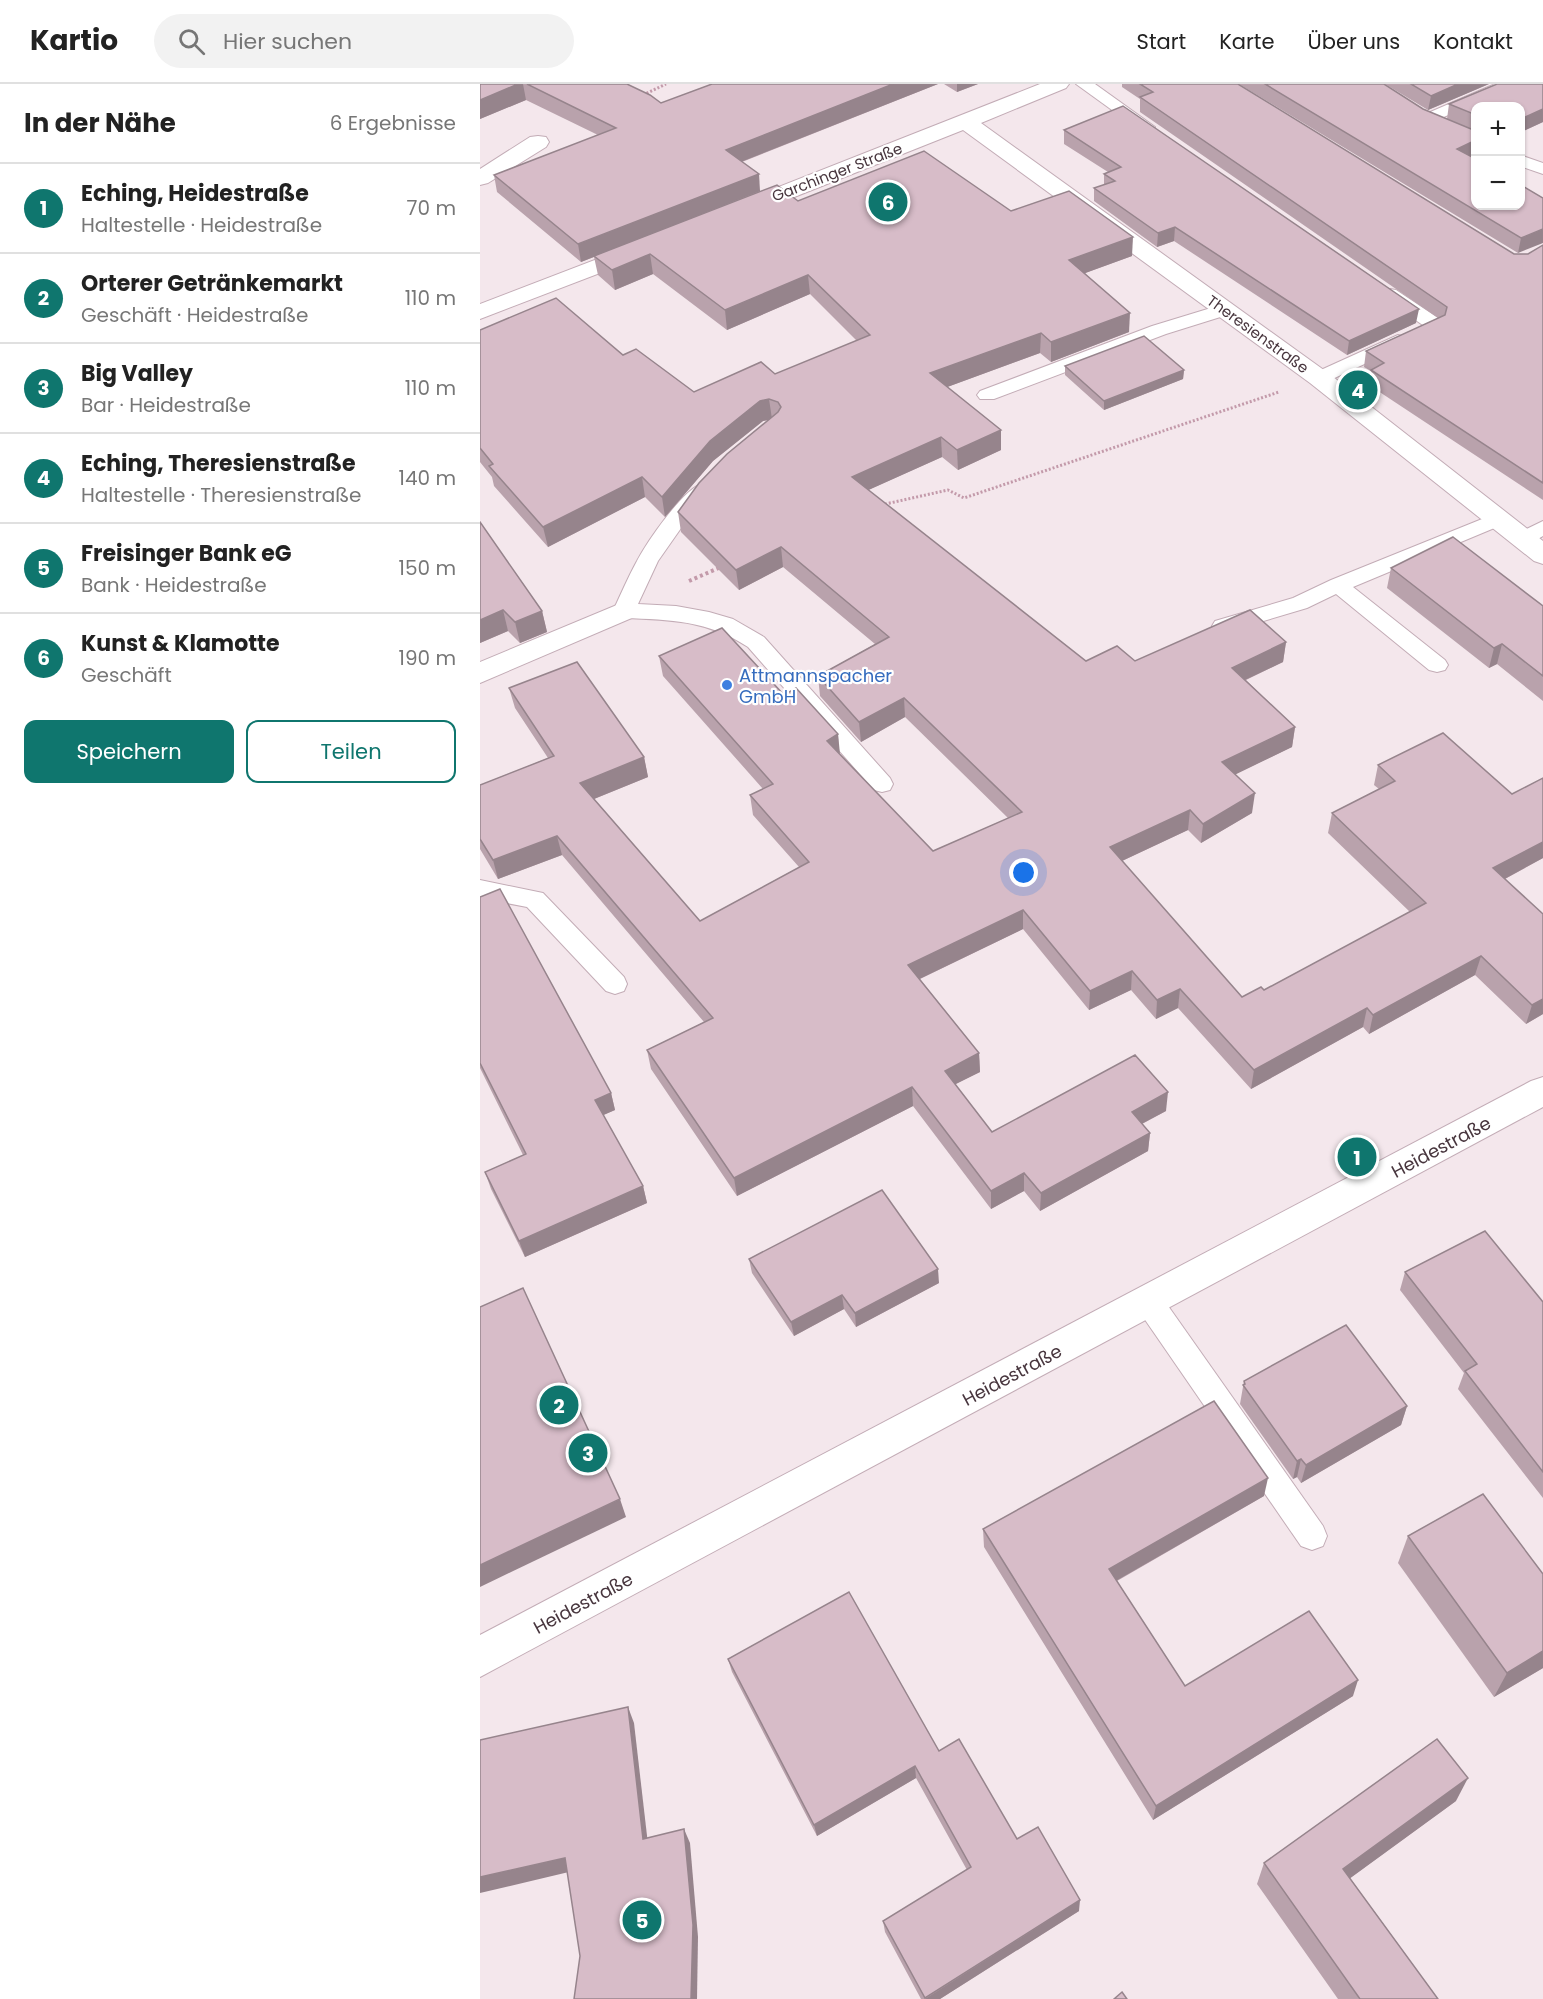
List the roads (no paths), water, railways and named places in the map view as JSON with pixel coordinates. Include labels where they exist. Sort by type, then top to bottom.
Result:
[{"type":"street","name":"Garchinger Straße","points":[[723,217],[1059,84]]},
{"type":"street","name":"Theresienstraße","points":[[966,122],[1319,378],[1497,519],[1533,533],[1543,555]]},
{"type":"street","points":[[480,178],[538,142]]},
{"type":"street","points":[[480,312],[657,243]]},
{"type":"street","points":[[480,673],[624,611]]},
{"type":"street","name":"Heidestraße","points":[[480,1657],[1149,1302],[1537,1104]]},
{"type":"lane","points":[[1084,84],[1162,137]]},
{"type":"lane","points":[[1370,84],[1427,119],[1447,128]]},
{"type":"lane","points":[[1427,119],[1509,84]]},
{"type":"lane","points":[[1525,161],[1543,169]]},
{"type":"lane","points":[[1319,378],[1434,324],[1376,284]]},
{"type":"lane","points":[[987,395],[1159,330],[1224,310]]},
{"type":"lane","points":[[714,475],[679,516],[648,560],[624,611],[692,615],[711,618],[740,629],[756,642],[882,784]]},
{"type":"lane","points":[[1207,632],[1300,603],[1497,519]]},
{"type":"lane","points":[[1338,585],[1437,666]]},
{"type":"lane","points":[[480,888],[534,899],[615,984]]},
{"type":"lane","points":[[1149,1302],[1312,1536]]},
{"type":"place","name":"Kunst & Klamotte","points":[[888,202]]},
{"type":"place","name":"Eching, Theresienstraße","points":[[1358,390]]},
{"type":"place","name":"Attmannspacher GmbH","points":[[727,685]]},
{"type":"place","name":"Eching, Heidestraße","points":[[1357,1157]]},
{"type":"place","name":"Orterer Getränkemarkt","points":[[559,1405]]},
{"type":"place","name":"Big Valley","points":[[588,1453]]},
{"type":"place","name":"Freisinger Bank eG","points":[[642,1920]]}]
